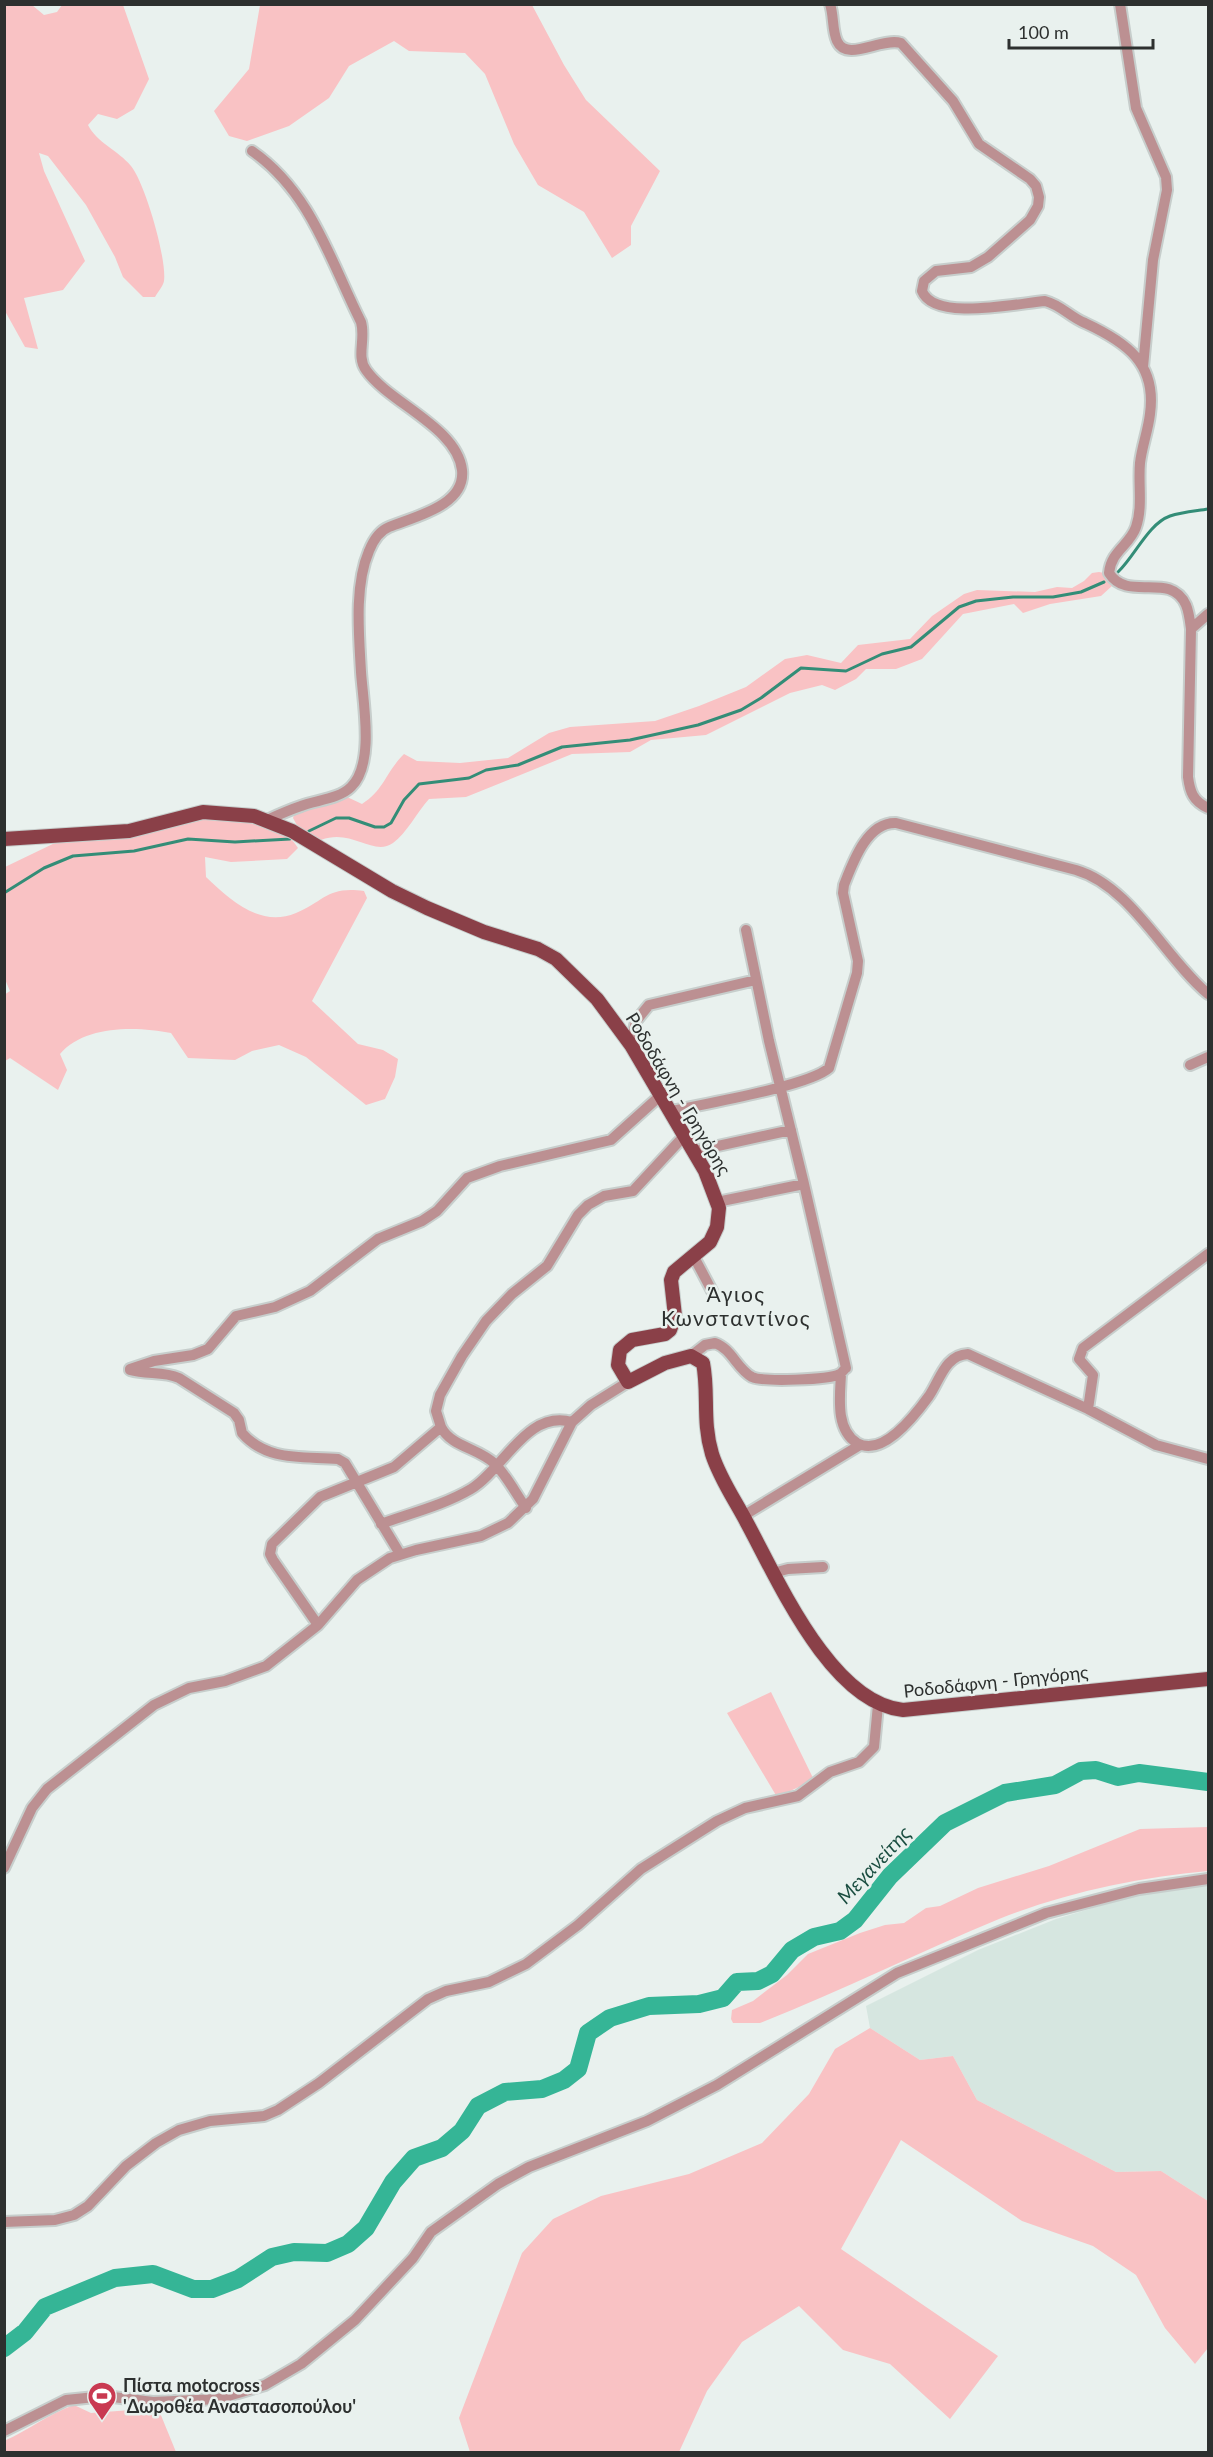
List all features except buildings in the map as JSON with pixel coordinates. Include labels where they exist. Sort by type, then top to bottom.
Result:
[{"type":"main road","name":"Ροδοδάφνη - Γρηγόρης","points":[[4,839],[129,831],[203,812],[238,813],[267,820],[292,831],[392,891],[427,908],[484,932],[538,949],[556,959],[597,999],[631,1045],[695,1151],[717,1202],[719,1218],[710,1242],[677,1267],[671,1280],[675,1316],[670,1330],[657,1336],[632,1340],[620,1350],[618,1365],[628,1382]]},
{"type":"main road","name":"Ροδοδάφνη - Γρηγόρης","points":[[691,1356],[703,1363],[704,1415],[712,1454],[724,1483],[815,1644],[836,1668],[878,1705],[903,1710],[1209,1679]]},
{"type":"main road","points":[[628,1382],[664,1363],[691,1356]]},
{"type":"street","points":[[830,4],[836,40],[841,47],[857,51],[891,40],[901,43],[953,101],[979,144],[1030,179],[1038,191],[1038,206],[1030,220],[988,257],[971,267],[936,271],[928,276],[922,291],[927,300],[938,305],[975,308],[1046,302],[1055,304],[1084,323],[1120,340],[1137,356],[1143,367]]},
{"type":"street","points":[[1120,4],[1136,108],[1166,177],[1167,190],[1153,260],[1143,367],[1150,406],[1140,461],[1140,509],[1136,528],[1114,554],[1109,573],[1115,582],[1122,586],[1162,587],[1172,592],[1186,605],[1191,629],[1188,777],[1190,793],[1198,802],[1209,808]]},
{"type":"street","points":[[252,151],[279,171],[305,205],[361,322],[364,332],[362,363],[367,372],[448,442],[461,462],[463,473],[458,489],[449,499],[436,509],[382,531],[368,552],[360,607],[361,676],[367,729],[359,775],[344,793],[299,806],[267,820]]},
{"type":"street","points":[[1191,629],[1209,614]]},
{"type":"street","points":[[672,1111],[818,1076],[832,1062],[858,961],[843,893],[844,885],[869,837],[875,828],[881,825],[896,823],[1077,870],[1099,878],[1125,903],[1188,976],[1209,994]]},
{"type":"street","points":[[746,930],[780,1086],[846,1360],[846,1368],[841,1374],[839,1400],[842,1425],[850,1438],[860,1444],[876,1445],[888,1440],[905,1425],[930,1394],[942,1371],[960,1354],[978,1358],[1088,1409],[1156,1445],[1209,1459]]},
{"type":"street","points":[[631,1045],[636,1021],[649,1005],[756,980]]},
{"type":"street","points":[[1190,1065],[1209,1057]]},
{"type":"street","points":[[400,1554],[345,1463],[338,1459],[280,1456],[256,1445],[242,1433],[239,1420],[234,1413],[179,1378],[170,1374],[147,1375],[130,1370],[154,1361],[208,1349],[236,1316],[275,1307],[310,1291],[378,1239],[422,1221],[437,1211],[467,1178],[500,1166],[611,1140],[661,1095]]},
{"type":"street","points":[[695,1151],[791,1130]]},
{"type":"street","points":[[526,1508],[496,1465],[483,1455],[452,1441],[441,1427],[436,1412],[440,1395],[462,1356],[486,1321],[512,1294],[547,1266],[578,1215],[588,1204],[604,1196],[633,1191],[685,1135]]},
{"type":"street","points":[[717,1202],[804,1184]]},
{"type":"street","points":[[1088,1409],[1093,1375],[1079,1359],[1083,1348],[1209,1254]]},
{"type":"street","points":[[693,1255],[712,1291]]},
{"type":"street","points":[[691,1356],[710,1343],[715,1343],[725,1348],[745,1371],[760,1379],[827,1377],[841,1374]]},
{"type":"street","points":[[4,1868],[32,1808],[57,1780],[154,1705],[189,1688],[252,1673],[279,1657],[318,1625],[357,1580],[381,1563],[400,1554],[481,1536],[508,1523],[526,1508],[541,1486],[572,1422],[591,1405],[628,1382]]},
{"type":"street","points":[[381,1524],[464,1493],[479,1484],[508,1451],[546,1422],[559,1419],[572,1422]]},
{"type":"street","points":[[318,1625],[273,1560],[270,1548],[321,1497],[403,1462],[441,1427]]},
{"type":"street","points":[[743,1516],[860,1444]]},
{"type":"street","points":[[773,1573],[788,1569],[823,1567]]},
{"type":"street","points":[[4,2222],[55,2220],[74,2215],[88,2206],[126,2166],[156,2143],[198,2124],[264,2116],[278,2110],[318,2083],[428,1999],[446,1991],[489,1982],[526,1964],[578,1924],[641,1869],[717,1821],[745,1808],[798,1796],[830,1772],[868,1756],[877,1736],[878,1705]]},
{"type":"street","points":[[4,2431],[66,2400],[105,2396],[153,2402],[218,2399],[265,2385],[301,2364],[355,2320],[413,2258],[431,2232],[498,2184],[529,2167],[647,2121],[717,2085],[897,1973],[997,1931],[1076,1905],[1139,1889],[1209,1879]]},
{"type":"shaded area","points":[[4,5],[32,5],[44,15],[57,12],[62,5],[123,5],[149,79],[134,109],[117,119],[98,114],[88,125],[97,137],[126,160],[137,175],[159,239],[164,281],[155,297],[143,297],[123,277],[115,257],[86,205],[48,156],[39,153],[44,171],[85,261],[63,290],[24,298],[38,349],[25,347],[5,311]]},
{"type":"shaded area","points":[[260,5],[532,5],[564,65],[586,100],[660,171],[631,226],[631,245],[612,258],[584,212],[538,185],[514,144],[485,74],[465,53],[409,51],[394,41],[349,66],[329,98],[289,126],[247,141],[229,136],[214,111],[249,69]]},
{"type":"shaded area","points":[[1092,573],[1104,573],[1112,586],[1101,596],[1050,604],[1023,613],[1014,604],[963,614],[922,659],[896,669],[866,669],[856,679],[835,690],[822,685],[790,693],[706,735],[651,740],[630,752],[572,754],[466,797],[429,799],[403,834],[393,843],[385,846],[378,847],[343,837],[321,840],[299,829],[293,818],[295,812],[345,796],[362,804],[376,793],[404,754],[417,761],[460,763],[508,758],[549,733],[570,727],[655,721],[746,687],[785,659],[807,655],[841,663],[858,645],[910,639],[932,616],[964,594],[977,590],[1035,592],[1057,587],[1072,588]]},
{"type":"shaded area","points":[[199,818],[239,820],[267,826],[290,838],[298,848],[287,859],[231,862],[205,857],[206,877],[246,909],[270,917],[283,917],[296,913],[334,893],[364,891],[367,898],[312,1001],[358,1044],[383,1050],[398,1059],[395,1077],[385,1099],[366,1105],[306,1057],[279,1045],[252,1051],[235,1060],[188,1058],[171,1033],[143,1029],[97,1033],[70,1044],[60,1054],[67,1070],[58,1090],[10,1058],[5,1061],[4,995],[10,991],[4,977],[5,867],[59,841]]},
{"type":"shaded area","points":[[771,1692],[814,1780],[777,1797],[727,1713]]},
{"type":"shaded area","points":[[1208,1827],[1208,1871],[1155,1877],[1049,1901],[999,1919],[760,2023],[733,2023],[731,2019],[732,2010],[753,2001],[787,1975],[808,1954],[860,1933],[885,1925],[904,1923],[926,1908],[940,1906],[978,1888],[1049,1866],[1140,1829]]},
{"type":"shaded area","points":[[1208,1886],[1208,2201],[1161,2171],[1116,2172],[977,2100],[953,2056],[920,2060],[870,2028],[866,2006],[978,1950],[1056,1919],[1146,1892]]},
{"type":"shaded area","points":[[870,2028],[920,2060],[953,2056],[977,2100],[1116,2172],[1161,2171],[1208,2201],[1208,2348],[1195,2364],[1165,2328],[1136,2275],[1093,2246],[1022,2221],[901,2140],[841,2249],[998,2356],[950,2419],[890,2364],[843,2350],[799,2306],[742,2342],[707,2391],[679,2452],[470,2452],[459,2418],[522,2253],[553,2219],[601,2196],[689,2174],[762,2143],[809,2094],[835,2049]]},
{"type":"shaded area","name":"Πίστα motocross 'Δωροθέα Αναστασοπούλου'","points":[[74,2405],[91,2413],[158,2408],[176,2452],[5,2452],[4,2441]]},
{"type":"waterway","points":[[1118,572],[1148,533],[1162,520],[1170,516],[1208,509]]},
{"type":"waterway","points":[[309,831],[336,818],[349,818],[375,827],[384,827],[391,823],[404,800],[419,784],[469,778],[486,770],[518,765],[562,747],[630,740],[698,725],[741,710],[801,668],[846,671],[882,654],[911,647],[959,607],[976,601],[1013,597],[1053,597],[1081,592],[1104,582]]},
{"type":"waterway","points":[[4,893],[44,868],[73,856],[134,851],[188,839],[235,842],[290,839]]},
{"type":"waterway","name":"Μεγανείτης","points":[[4,2348],[25,2332],[45,2307],[115,2278],[153,2274],[193,2289],[212,2289],[238,2279],[272,2257],[294,2252],[327,2253],[348,2244],[366,2228],[393,2182],[414,2158],[442,2148],[462,2131],[478,2106],[505,2092],[542,2089],[564,2080],[578,2069],[588,2033],[610,2018],[649,2006],[699,2004],[723,1998],[737,1982],[758,1981],[772,1974],[792,1950],[814,1937],[840,1931],[855,1920],[890,1876],[945,1823],[1005,1793],[1055,1785],[1081,1771],[1096,1770],[1118,1777],[1139,1773],[1208,1782]]},
{"type":"place","name":"Πίστα motocross 'Δωροθέα Αναστασοπούλου'","points":[[102,2422]]},
{"type":"district","name":"Άγιος Κωνσταντίνος","points":[[736,1307]]}]
